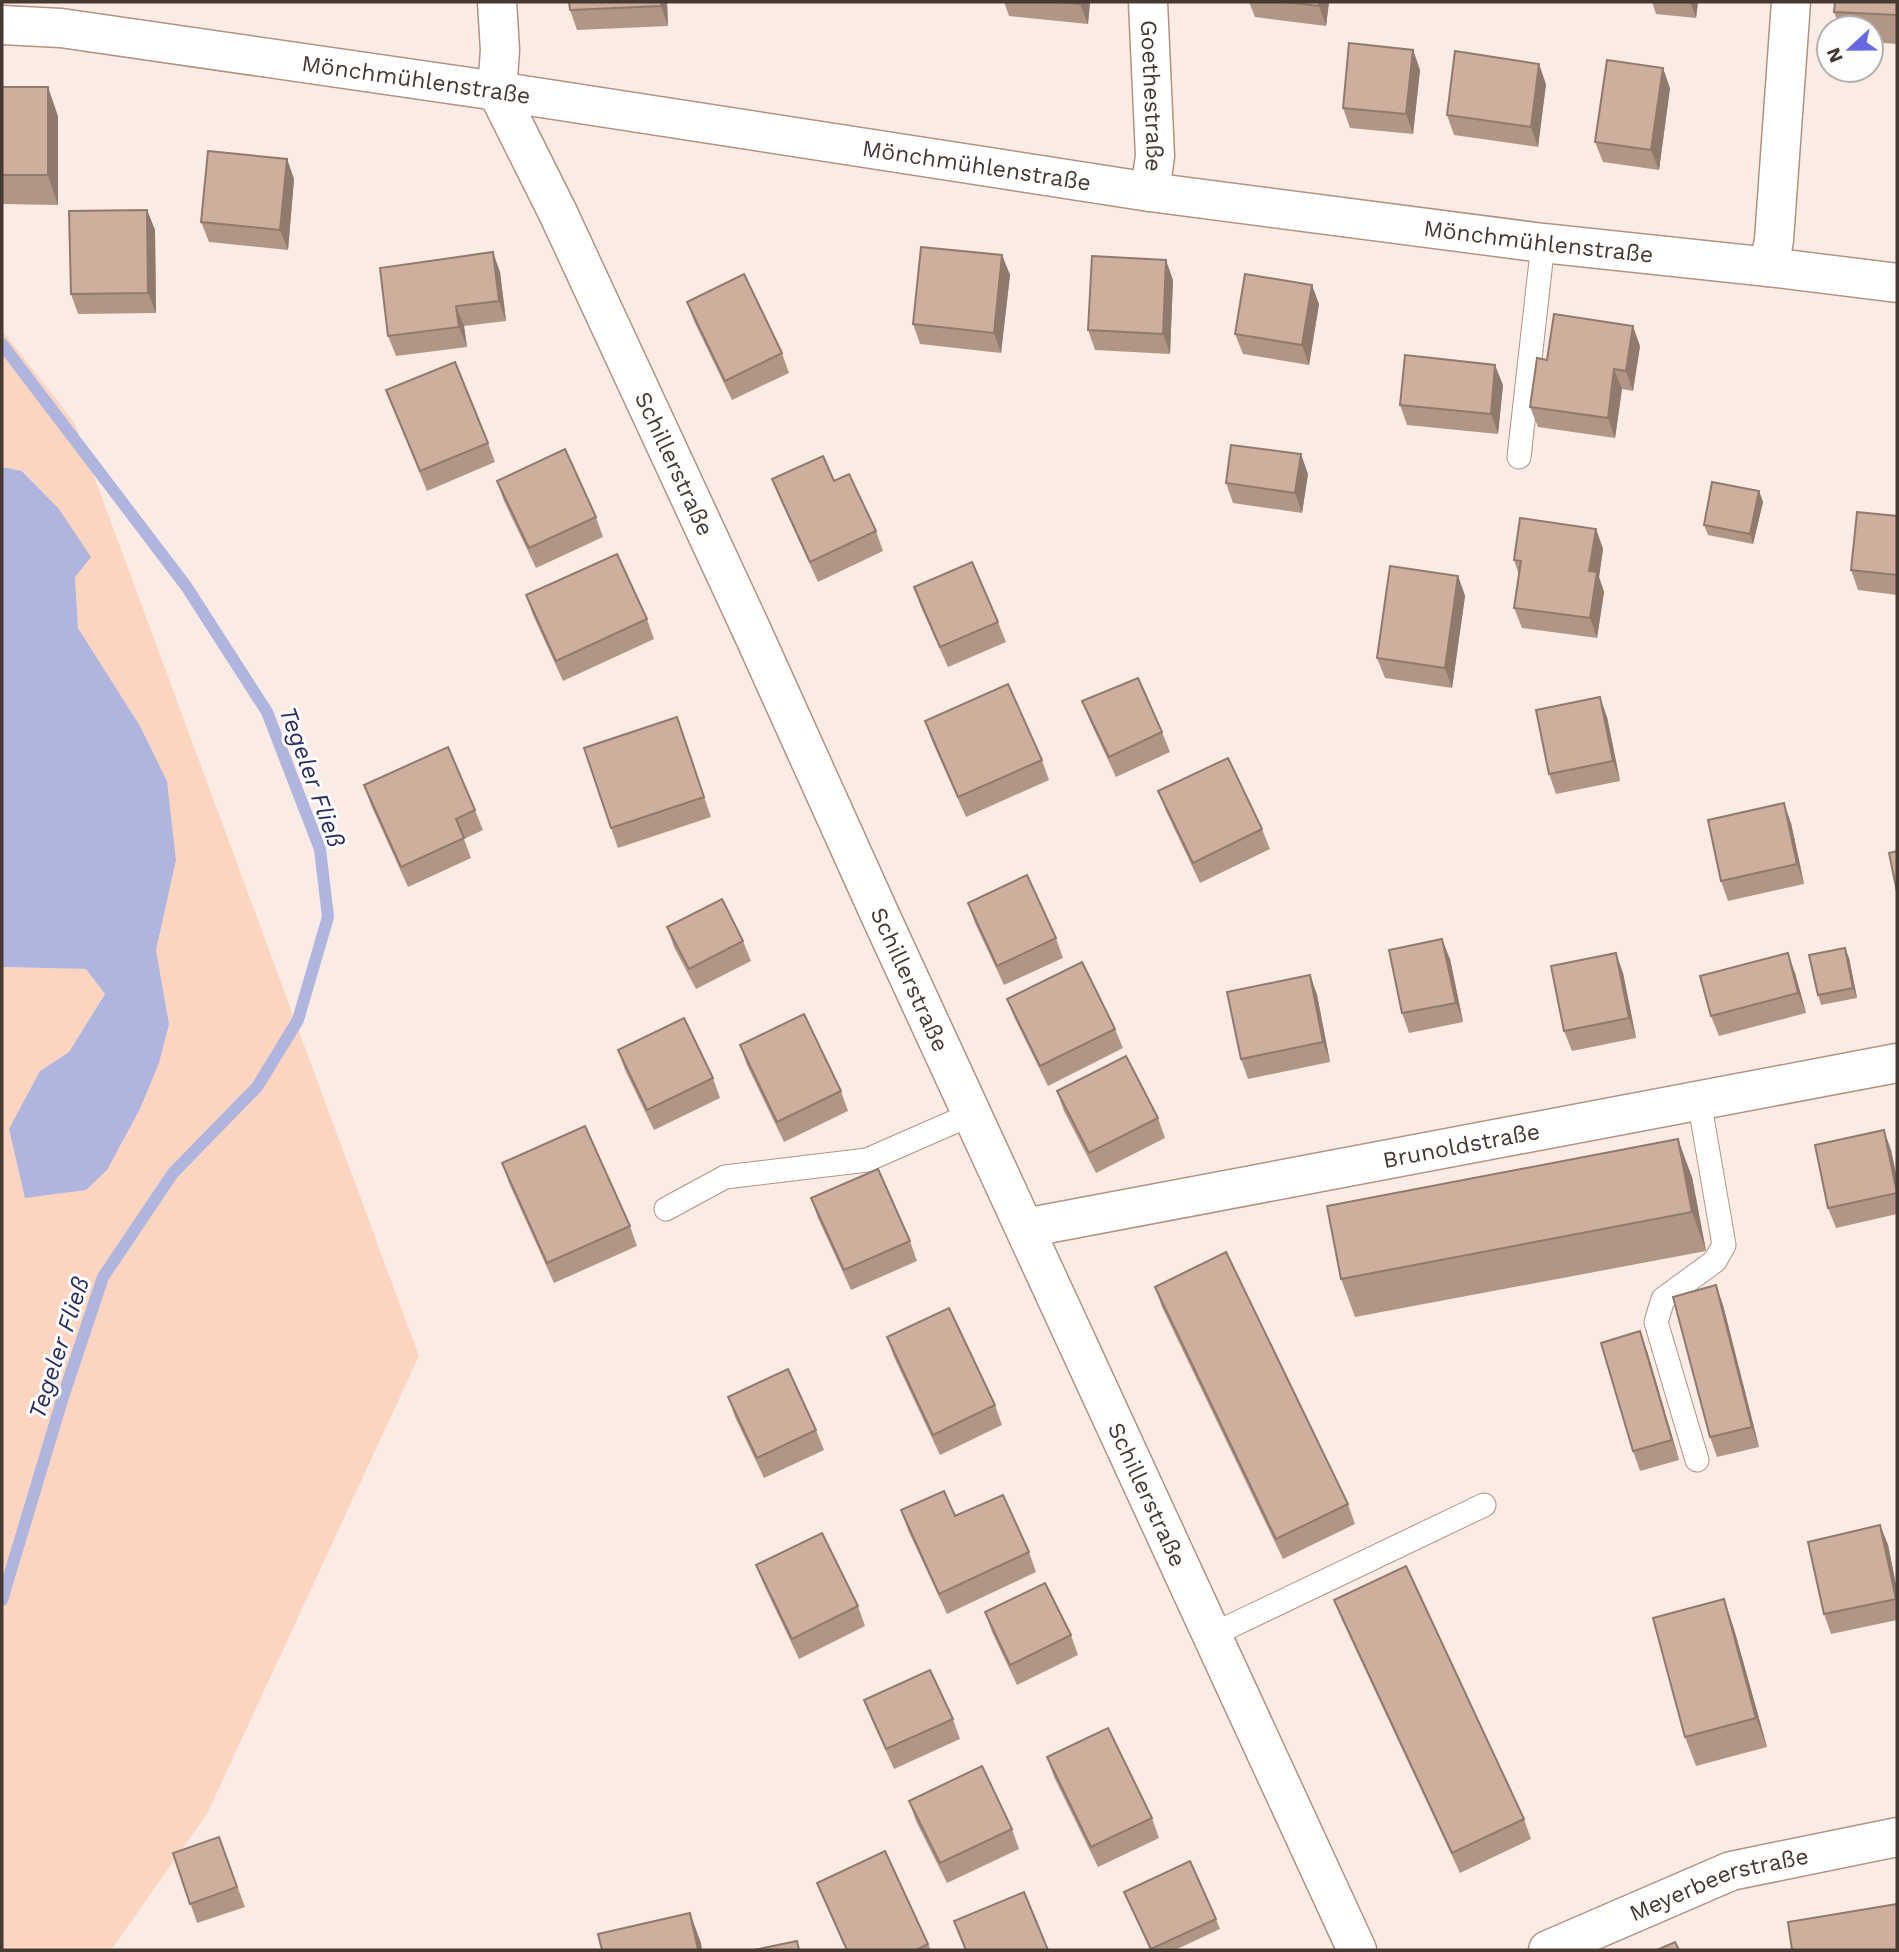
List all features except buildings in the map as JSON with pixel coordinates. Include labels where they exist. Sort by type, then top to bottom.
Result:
[{"type":"street","points":[[497,2],[500,50],[497,91]]},
{"type":"street","name":"Goethestraße","points":[[1148,2],[1155,156],[1150,191]]},
{"type":"street","points":[[1769,267],[1774,240],[1791,2]]},
{"type":"street","name":"Mönchmühlenstraße","points":[[2,25],[61,28],[497,91],[1150,191],[1543,243],[1897,283]]},
{"type":"street","name":"Schillerstraße","points":[[497,91],[558,214],[751,629],[1357,1950]]},
{"type":"street","name":"Brunoldstraße","points":[[1025,1228],[1897,1063]]},
{"type":"street","name":"Meyerbeerstraße","points":[[1548,1950],[1731,1871],[1897,1837]]},
{"type":"lane","points":[[1520,457],[1543,243]]},
{"type":"lane","points":[[1697,1460],[1656,1322],[1663,1299],[1715,1261],[1724,1245],[1699,1100]]},
{"type":"lane","points":[[666,1209],[725,1177],[867,1160],[972,1114]]},
{"type":"lane","points":[[1212,1636],[1484,1505]]},
{"type":"shaded area","points":[[2,330],[74,422],[419,1356],[207,1814],[111,1950],[2,1950],[2,967],[86,969],[105,994],[69,1052],[40,1071],[117,1152],[140,1109],[159,1063],[169,1024],[156,950],[176,860],[167,781],[140,726],[78,628],[75,577],[59,509],[23,471],[2,467]]},
{"type":"water","points":[[2,467],[22,471],[59,509],[91,557],[75,577],[78,628],[140,726],[167,781],[176,860],[156,950],[169,1024],[159,1063],[140,1109],[107,1170],[86,1190],[25,1198],[9,1129],[40,1071],[69,1052],[105,994],[86,969],[2,967]]},
{"type":"waterway","name":"Tegeler Fließ","points":[[2,344],[186,586],[267,712],[320,849],[328,917],[298,1020],[257,1087],[173,1173],[103,1277],[63,1397],[2,1600]]}]
